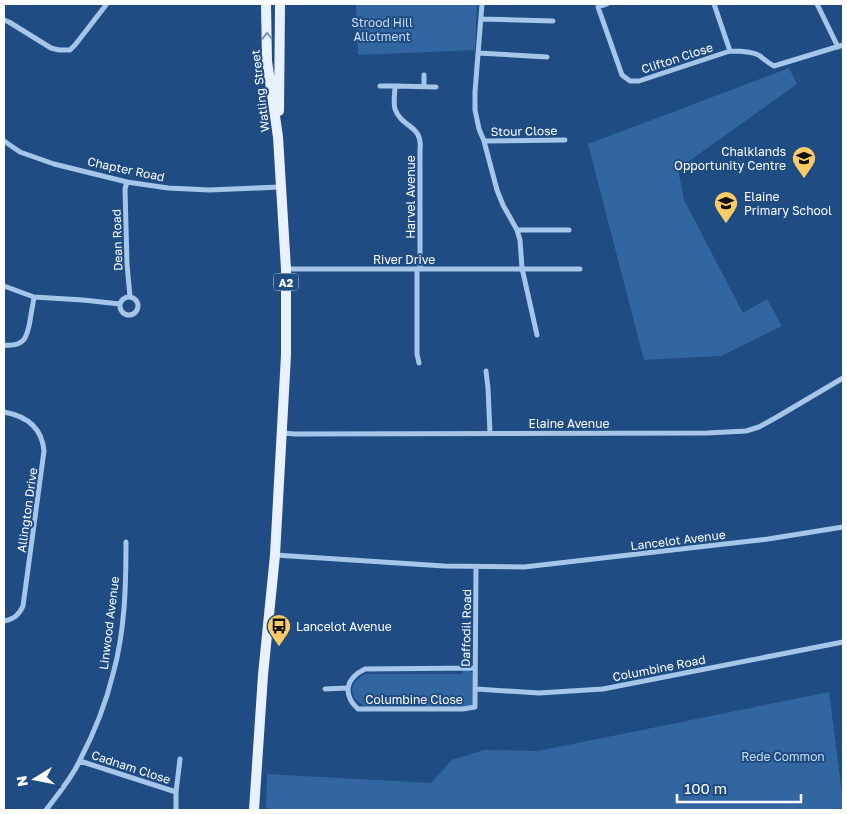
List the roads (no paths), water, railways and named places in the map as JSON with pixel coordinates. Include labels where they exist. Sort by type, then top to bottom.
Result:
[{"type":"main road","name":"Watling Street","points":[[266,4],[268,62],[278,137]]},
{"type":"main road","name":"Watling Street","points":[[278,137],[280,4]]},
{"type":"main road","name":"A2","points":[[254,810],[263,675],[275,556],[286,355],[286,269],[278,137]]},
{"type":"street","points":[[4,20],[50,48],[70,50],[106,4]]},
{"type":"street","name":"Stour Close","points":[[482,4],[475,110],[497,190],[517,230],[522,268]]},
{"type":"street","name":"Clifton Close","points":[[607,4],[597,6],[622,75],[630,81],[639,82],[730,51],[759,55],[767,63],[774,66],[841,46]]},
{"type":"street","name":"Clifton Close","points":[[714,4],[730,51]]},
{"type":"street","points":[[817,4],[841,46]]},
{"type":"street","points":[[481,19],[553,21]]},
{"type":"street","points":[[478,53],[547,57]]},
{"type":"street","points":[[424,75],[424,86]]},
{"type":"street","points":[[380,86],[436,87]]},
{"type":"street","name":"Harvel Avenue","points":[[395,86],[394,108],[401,119],[416,131],[421,141],[417,354],[419,363]]},
{"type":"street","name":"Stour Close","points":[[484,141],[565,140]]},
{"type":"street","name":"Chapter Road","points":[[4,141],[20,152],[54,164],[127,182],[168,188],[209,190],[281,187]]},
{"type":"street","name":"Dean Road","points":[[120,304],[120,309],[125,315],[130,316],[138,310],[138,304],[135,299],[130,297],[127,264],[125,188],[127,182]]},
{"type":"street","points":[[517,230],[569,230]]},
{"type":"street","points":[[522,268],[537,335]]},
{"type":"street","name":"River Drive","points":[[286,269],[580,269]]},
{"type":"street","points":[[4,286],[34,296],[120,304],[123,300],[130,297]]},
{"type":"street","points":[[4,345],[11,346],[22,342],[27,336],[34,296]]},
{"type":"street","points":[[486,370],[490,434]]},
{"type":"street","name":"Elaine Avenue","points":[[281,433],[490,434],[746,430],[758,427],[777,417],[843,378]]},
{"type":"street","name":"Allington Drive","points":[[4,412],[22,417],[34,426],[42,438],[44,451],[23,606],[15,617],[4,621]]},
{"type":"street","name":"Lancelot Avenue","points":[[275,556],[476,567],[539,566],[779,538],[843,527]]},
{"type":"street","name":"Linwood Avenue","points":[[46,810],[80,761],[105,702],[114,673],[120,643],[126,588],[126,542]]},
{"type":"street","name":"Daffodil Road","points":[[476,567],[476,689]]},
{"type":"street","name":"Columbine Road","points":[[476,689],[539,694],[603,689],[843,642]]},
{"type":"street","name":"Columbine Close","points":[[475,668],[365,669],[353,677],[347,688],[352,704],[358,709],[474,708],[476,705],[476,689]]},
{"type":"street","name":"Columbine Close","points":[[325,688],[347,688]]},
{"type":"street","name":"Cadnam Close","points":[[176,810],[180,759]]},
{"type":"street","name":"Cadnam Close","points":[[80,761],[176,792]]},
{"type":"place","name":"Chalklands Opportunity Centre","points":[[804,179]]},
{"type":"place","name":"Elaine Primary School","points":[[726,224]]},
{"type":"place","name":"Lancelot Avenue","points":[[279,647]]},
{"type":"park label","name":"Strood Hill Allotment","points":[[382,29]]},
{"type":"park label","name":"Rede Common","points":[[783,756]]}]
